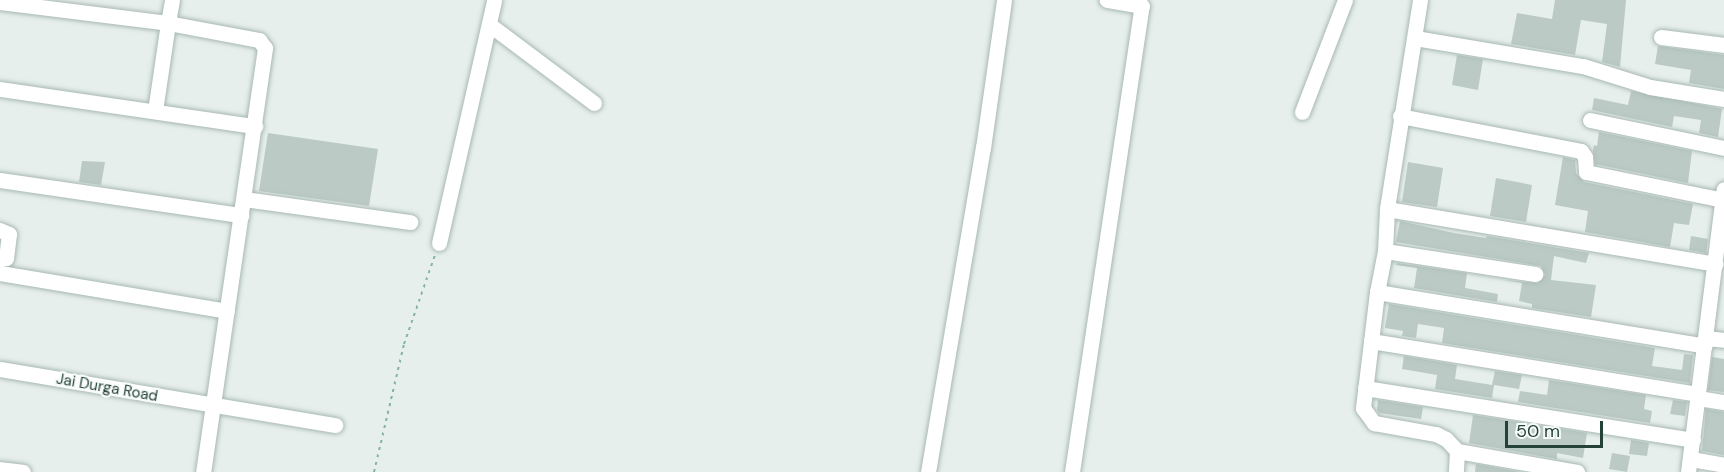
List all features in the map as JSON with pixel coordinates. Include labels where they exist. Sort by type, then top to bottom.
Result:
[{"type":"street","points":[[155,111],[172,0]]},
{"type":"street","points":[[439,243],[491,22],[494,0]]},
{"type":"street","points":[[928,472],[983,148],[1004,0]]},
{"type":"street","points":[[1072,472],[1142,6],[1107,0]]},
{"type":"street","points":[[1302,112],[1345,0]]},
{"type":"street","points":[[1420,0],[1387,209],[1385,251],[1377,292],[1363,408],[1374,423],[1436,434],[1452,444],[1457,451],[1456,472]]},
{"type":"street","points":[[0,2],[168,23],[259,40],[265,48],[203,472]]},
{"type":"street","points":[[491,22],[594,103]]},
{"type":"street","points":[[1661,37],[1724,45]]},
{"type":"street","points":[[1415,38],[1583,66],[1650,87],[1724,99]]},
{"type":"street","points":[[0,89],[255,126]]},
{"type":"street","points":[[1400,116],[1581,151],[1586,157],[1586,172],[1724,196],[1720,246],[1715,264],[1718,294],[1705,342],[1689,465],[1724,465]]},
{"type":"street","points":[[1590,120],[1724,148]]},
{"type":"street","points":[[0,180],[241,215]]},
{"type":"street","points":[[244,199],[410,222]]},
{"type":"street","points":[[1387,209],[1715,264]]},
{"type":"street","points":[[0,230],[9,234],[6,258],[0,259]]},
{"type":"street","points":[[1385,251],[1535,274]]},
{"type":"street","points":[[0,273],[227,311]]},
{"type":"street","points":[[1377,292],[1705,342],[1724,339]]},
{"type":"street","points":[[1371,341],[1724,402]]},
{"type":"street","name":"Jai Durga Road","points":[[0,369],[335,425]]},
{"type":"street","points":[[1365,388],[1693,440]]},
{"type":"street","points":[[1457,451],[1577,472]]},
{"type":"street","points":[[0,469],[22,472]]},
{"type":"path","points":[[374,472],[404,344],[439,243]]},
{"type":"building","points":[[1555,0],[1626,0],[1620,67],[1602,62],[1607,24],[1581,20],[1575,55],[1511,44],[1517,13],[1552,19]]},
{"type":"building","points":[[1658,46],[1724,55],[1724,89],[1689,83],[1691,70],[1655,64]]},
{"type":"building","points":[[1457,55],[1483,59],[1478,90],[1452,85]]},
{"type":"building","points":[[1631,91],[1722,109],[1718,137],[1699,133],[1701,120],[1674,116],[1672,127],[1592,110],[1594,98],[1628,105]]},
{"type":"building","points":[[1599,132],[1692,151],[1688,183],[1595,164],[1593,151],[1594,145],[1597,146]]},
{"type":"building","points":[[268,133],[378,149],[369,206],[259,191]]},
{"type":"building","points":[[1563,157],[1575,160],[1576,173],[1584,182],[1693,204],[1689,225],[1674,223],[1670,247],[1585,232],[1588,211],[1555,205]]},
{"type":"building","points":[[82,161],[105,162],[101,185],[79,182]]},
{"type":"building","points":[[1408,162],[1443,168],[1437,207],[1402,202]]},
{"type":"building","points":[[1496,178],[1532,185],[1526,222],[1490,216]]},
{"type":"building","points":[[1400,221],[1454,233],[1486,238],[1487,236],[1589,253],[1586,263],[1554,256],[1551,280],[1596,285],[1591,317],[1532,308],[1532,304],[1519,301],[1522,283],[1503,280],[1538,283],[1545,275],[1541,266],[1396,242]]},
{"type":"building","points":[[1691,236],[1708,239],[1706,253],[1689,250]]},
{"type":"building","points":[[1397,263],[1467,273],[1465,288],[1498,294],[1497,302],[1414,288],[1417,268],[1396,265]]},
{"type":"building","points":[[1389,304],[1655,348],[1652,366],[1682,370],[1684,354],[1693,355],[1690,383],[1442,343],[1444,328],[1418,324],[1416,338],[1402,336],[1403,331],[1385,328]]},
{"type":"building","points":[[1404,356],[1457,365],[1455,379],[1492,385],[1495,371],[1522,375],[1519,389],[1494,385],[1492,398],[1435,389],[1437,375],[1402,369]]},
{"type":"building","points":[[1712,357],[1724,359],[1724,392],[1708,390]]},
{"type":"building","points":[[1549,380],[1646,395],[1644,409],[1652,411],[1650,423],[1518,402],[1520,391],[1547,395]]},
{"type":"building","points":[[1378,400],[1423,407],[1421,419],[1379,413]]},
{"type":"building","points":[[1673,400],[1687,402],[1685,416],[1670,414]]},
{"type":"building","points":[[1706,409],[1724,412],[1724,455],[1702,451]]},
{"type":"building","points":[[1473,415],[1587,433],[1583,458],[1557,453],[1557,459],[1469,443]]},
{"type":"building","points":[[1631,440],[1649,443],[1647,456],[1629,454]]},
{"type":"building","points":[[1612,453],[1630,456],[1627,472],[1609,469]]},
{"type":"building","points":[[1476,464],[1520,472],[1475,472]]}]
